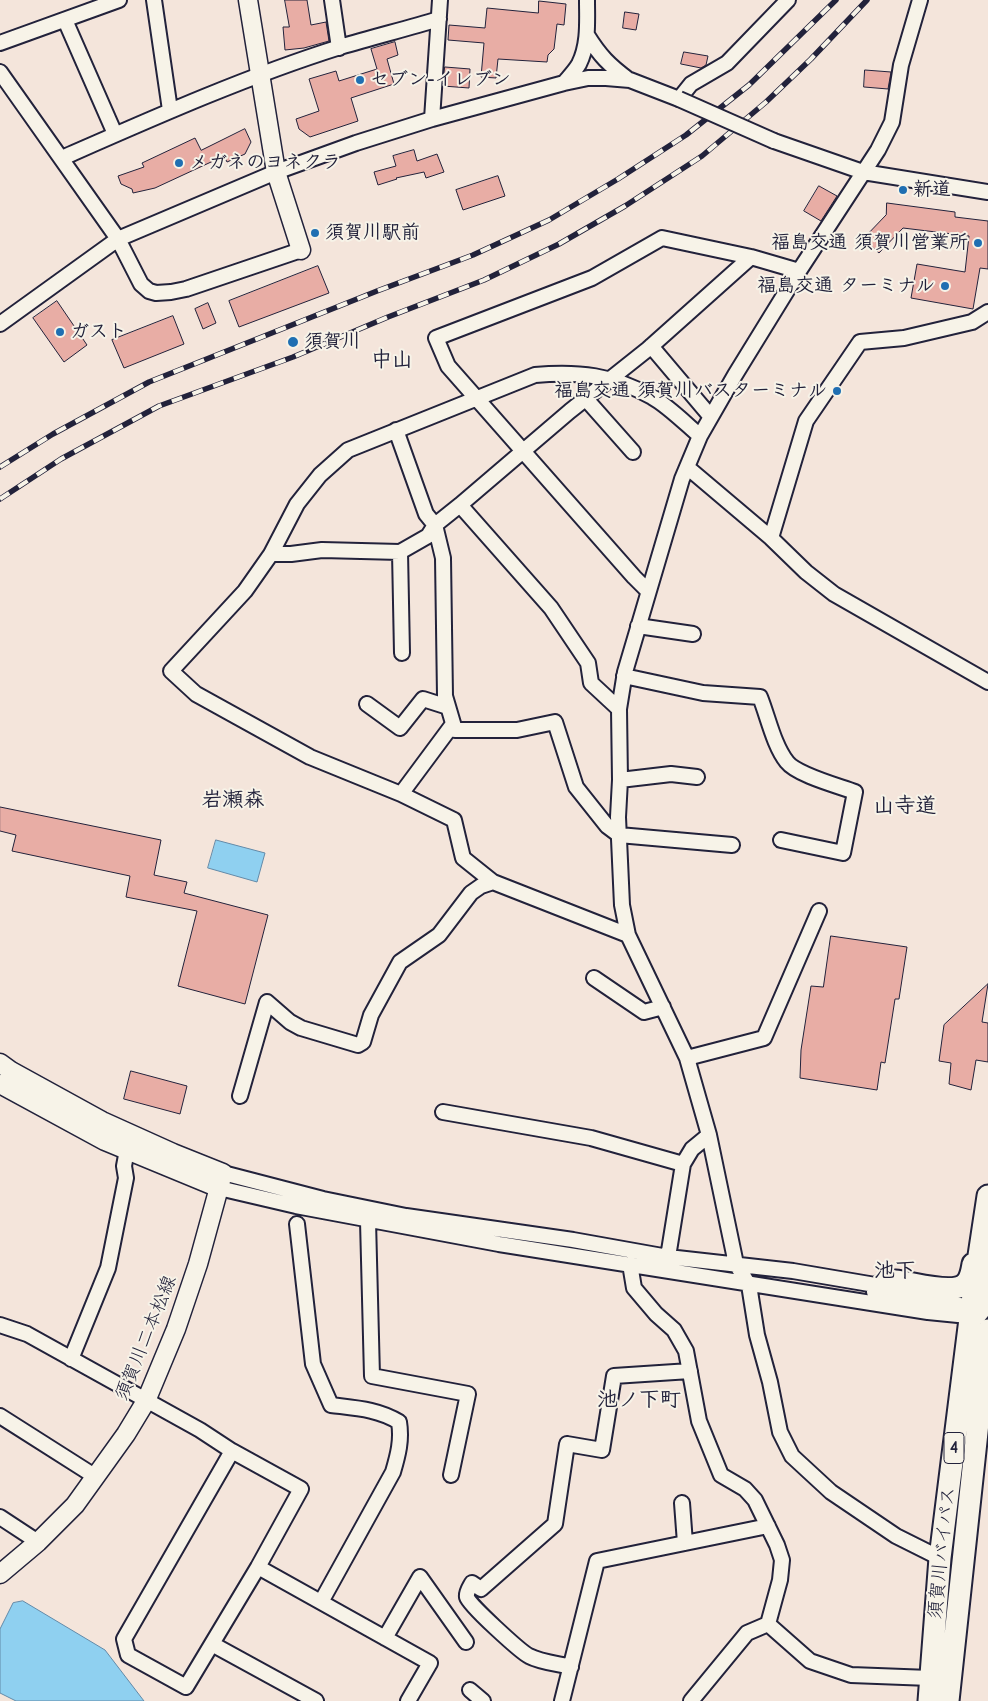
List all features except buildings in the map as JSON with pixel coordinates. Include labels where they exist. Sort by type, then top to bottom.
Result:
[{"type":"highway","points":[[880,1286],[893,1281],[945,1289],[959,1288],[967,1283],[971,1275],[987,1206]]},
{"type":"highway","name":"須賀川バイパス","points":[[929,1701],[940,1558],[962,1381],[981,1310],[987,1206]]},
{"type":"highway","points":[[981,1310],[983,1332],[981,1394]]},
{"type":"highway","points":[[981,1394],[988,1363]]},
{"type":"highway","name":"須賀川バイパス","points":[[948,1701],[981,1394]]},
{"type":"main road","points":[[248,0],[276,172],[301,250]]},
{"type":"main road","points":[[0,1063],[11,1071],[102,1121],[173,1153],[221,1181]]},
{"type":"main road","points":[[0,1084],[105,1141],[221,1181]]},
{"type":"main road","name":"須賀川二本松線","points":[[0,1574],[38,1542],[75,1505],[126,1434],[146,1401],[176,1329],[198,1264],[221,1181]]},
{"type":"street","points":[[0,43],[119,0]]},
{"type":"street","points":[[154,0],[170,110]]},
{"type":"street","points":[[332,0],[339,48]]},
{"type":"street","points":[[432,119],[440,0]]},
{"type":"street","points":[[564,83],[578,66],[583,54],[587,35],[587,0]]},
{"type":"street","points":[[679,99],[691,84],[727,63],[788,0]]},
{"type":"street","points":[[920,0],[901,65],[892,122],[878,150],[799,271],[711,417],[700,436],[682,479],[624,676],[619,709],[619,836],[622,905],[628,935],[687,1058],[709,1135],[736,1264],[749,1285],[756,1335],[770,1382],[780,1432],[792,1456],[831,1492],[896,1536],[940,1558]]},
{"type":"street","points":[[62,158],[170,110],[260,76],[339,48],[439,19]]},
{"type":"street","points":[[65,20],[115,134]]},
{"type":"street","points":[[587,35],[599,55],[630,80],[679,99],[774,141],[863,172],[988,192]]},
{"type":"street","points":[[0,72],[118,240],[141,284],[149,291],[156,293],[186,289],[301,250]]},
{"type":"street","points":[[0,324],[118,240],[276,172],[356,143],[432,119],[564,83],[588,78],[630,80]]},
{"type":"street","points":[[648,591],[448,366],[436,338],[592,278],[662,238],[751,257],[799,271]]},
{"type":"street","points":[[271,554],[291,554],[322,550],[400,552],[428,536],[435,524],[651,346],[751,257]]},
{"type":"street","points":[[771,538],[806,422],[860,342],[914,335],[972,322],[988,312]]},
{"type":"street","points":[[651,346],[711,417]]},
{"type":"street","points":[[628,935],[493,882],[463,858],[454,820],[402,794],[310,757],[196,694],[171,671],[245,591],[271,554],[297,504],[320,475],[348,450],[535,375],[564,372],[610,379],[653,397],[700,436]]},
{"type":"street","points":[[586,399],[633,452]]},
{"type":"street","points":[[396,430],[426,514],[435,524],[443,558],[445,696],[455,730],[517,730],[555,722],[576,787],[607,826],[619,836],[732,845]]},
{"type":"street","points":[[687,467],[771,538],[806,572],[834,594],[988,682]]},
{"type":"street","points":[[460,505],[551,608],[588,663],[591,682],[619,709]]},
{"type":"street","points":[[400,552],[402,653]]},
{"type":"street","points":[[638,626],[694,634]]},
{"type":"street","points":[[624,676],[703,693],[760,697],[780,750],[788,764],[806,774],[855,792],[843,853],[782,840]]},
{"type":"street","points":[[367,704],[400,728],[423,699],[448,707]]},
{"type":"street","points":[[402,794],[453,724]]},
{"type":"street","points":[[620,780],[671,774],[697,777]]},
{"type":"street","points":[[240,1096],[267,1002],[290,1022],[301,1028],[358,1046],[364,1042],[371,1015],[400,962],[439,936],[471,893],[481,886],[493,882]]},
{"type":"street","points":[[687,1058],[764,1038],[819,911]]},
{"type":"street","points":[[594,978],[644,1012],[663,1007]]},
{"type":"street","points":[[443,1112],[591,1138],[683,1164]]},
{"type":"street","points":[[668,1257],[683,1164],[692,1149],[709,1135]]},
{"type":"street","points":[[71,1359],[108,1268],[126,1178],[124,1166],[127,1150]]},
{"type":"street","points":[[221,1181],[284,1204],[368,1221],[749,1285],[928,1312],[958,1320],[964,1326],[962,1381]]},
{"type":"street","points":[[221,1181],[406,1216],[573,1240],[668,1257],[793,1271],[880,1286],[981,1310]]},
{"type":"street","points":[[368,1221],[372,1376],[468,1394],[451,1474]]},
{"type":"street","points":[[298,1224],[313,1364],[331,1406],[365,1408],[389,1416],[399,1422],[401,1433],[399,1451],[393,1472],[321,1602]]},
{"type":"street","points":[[630,1264],[634,1288],[656,1314],[674,1330],[686,1351],[699,1421],[721,1475],[745,1489],[755,1500],[777,1546],[782,1560],[780,1580],[768,1624]]},
{"type":"street","points":[[736,1264],[777,1277],[981,1310]]},
{"type":"street","points":[[981,1310],[988,1267]]},
{"type":"street","points":[[928,1312],[981,1310]]},
{"type":"street","points":[[0,1325],[26,1334],[200,1430],[232,1452],[301,1489],[258,1567],[186,1687],[128,1655],[124,1639],[232,1452]]},
{"type":"street","points":[[571,1667],[529,1656],[476,1610],[468,1599],[468,1590],[472,1583],[481,1589],[555,1524],[567,1444],[602,1450],[614,1376],[690,1371]]},
{"type":"street","points":[[0,1416],[96,1477]]},
{"type":"street","points":[[682,1503],[685,1543]]},
{"type":"street","points":[[0,1517],[38,1542]]},
{"type":"street","points":[[562,1701],[597,1561],[768,1526]]},
{"type":"street","points":[[258,1567],[430,1663],[408,1701]]},
{"type":"street","points":[[385,1638],[420,1577],[466,1642]]},
{"type":"street","points":[[768,1624],[810,1661],[850,1674],[930,1678]]},
{"type":"street","points":[[691,1701],[747,1633],[768,1624]]},
{"type":"street","points":[[212,1644],[316,1701]]},
{"type":"street","points":[[470,1690],[483,1701]]},
{"type":"water","points":[[216,840],[265,853],[257,882],[208,868]]},
{"type":"water","points":[[23,1601],[105,1650],[144,1701],[16,1701],[0,1693],[0,1629],[13,1603]]},
{"type":"railway","points":[[0,467],[53,434],[149,382],[377,291],[473,255],[549,220],[618,179],[686,135],[749,85],[836,0]]},
{"type":"railway","points":[[0,499],[61,459],[159,406],[293,357],[388,317],[484,280],[559,244],[625,206],[702,156],[766,102],[811,59],[867,0]]},
{"type":"place","name":"セブン-イレブン","points":[[360,80]]},
{"type":"place","name":"メガネのヨネクラ","points":[[179,163]]},
{"type":"place","name":"新道","points":[[903,190]]},
{"type":"place","name":"須賀川駅前","points":[[315,233]]},
{"type":"place","name":"福島交通 須賀川営業所","points":[[978,243]]},
{"type":"place","name":"福島交通 ターミナル","points":[[945,286]]},
{"type":"place","name":"ガスト","points":[[60,332]]},
{"type":"place","name":"須賀川","points":[[293,342]]},
{"type":"place","name":"福島交通 須賀川バスターミナル","points":[[837,391]]},
{"type":"district","name":"中山","points":[[392,360]]},
{"type":"district","name":"岩瀬森","points":[[233,800]]},
{"type":"district","name":"山寺道","points":[[905,806]]},
{"type":"district","name":"池下","points":[[895,1271]]},
{"type":"district","name":"池ノ下町","points":[[639,1400]]}]
